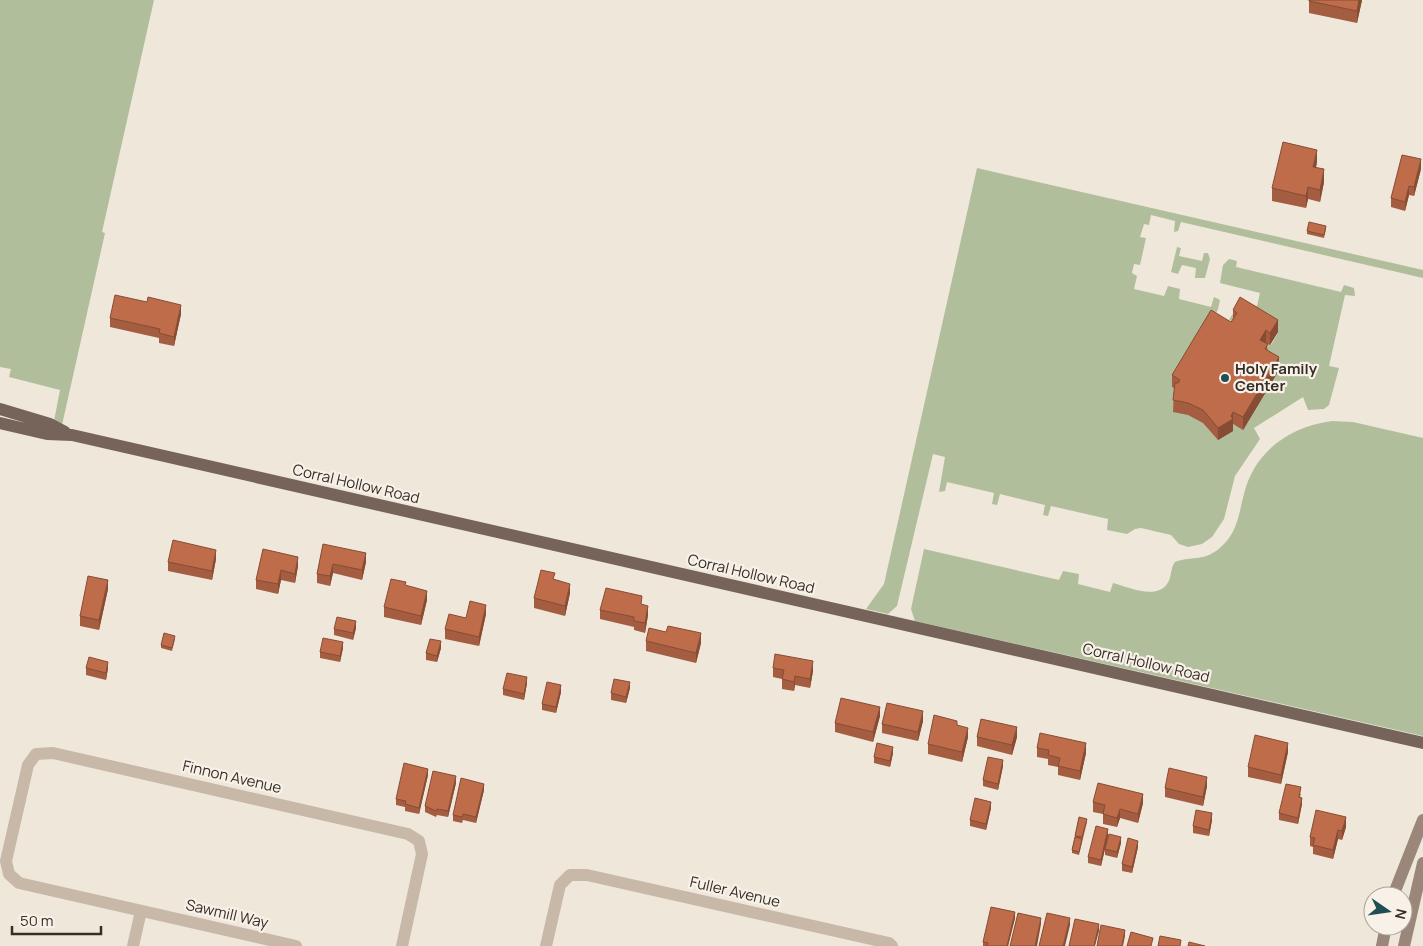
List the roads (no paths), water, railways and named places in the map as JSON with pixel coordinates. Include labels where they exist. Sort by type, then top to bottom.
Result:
[{"type":"main road","name":"Corral Hollow Road","points":[[0,409],[50,424],[72,435]]},
{"type":"main road","name":"Corral Hollow Road","points":[[0,423],[47,434],[72,435],[1423,743]]},
{"type":"main road","points":[[1397,886],[1423,820]]},
{"type":"main road","points":[[1404,946],[1423,863]]},
{"type":"street","name":"Finnon Avenue","points":[[9,874],[6,861],[28,765],[36,754],[53,753],[408,834],[419,841],[422,854],[402,946]]},
{"type":"street","name":"Sawmill Way","points":[[9,874],[19,883],[296,946]]},
{"type":"street","name":"Fuller Avenue","points":[[546,946],[560,885],[570,875],[587,875],[889,943],[892,946]]},
{"type":"street","points":[[134,946],[141,911]]},
{"type":"place","name":"Holy Family Center","points":[[1225,378]]}]
